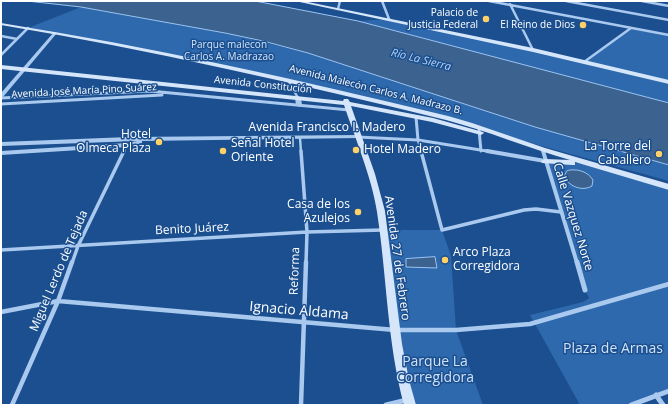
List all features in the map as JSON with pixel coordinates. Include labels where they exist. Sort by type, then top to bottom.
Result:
[{"type":"main road","points":[[296,1],[533,50],[669,82]]},
{"type":"main road","name":"Avenida Malecón Carlos A. Madrazo B.","points":[[1,24],[166,53],[287,79],[448,118],[479,130]]},
{"type":"main road","name":"Avenida Constitución","points":[[1,68],[348,107],[416,117],[479,130],[543,150]]},
{"type":"main road","name":"Avenida 27 de Febrero","points":[[344,94],[371,174],[381,211],[395,330],[409,402]]},
{"type":"main road","points":[[543,150],[669,187]]},
{"type":"main road","name":"Avenida Francisco I. Madero","points":[[545,161],[590,164]]},
{"type":"street","points":[[338,9],[340,1]]},
{"type":"street","points":[[382,1],[389,20]]},
{"type":"street","points":[[489,1],[502,2],[669,35]]},
{"type":"street","points":[[566,1],[669,20]]},
{"type":"street","points":[[642,1],[669,6]]},
{"type":"street","points":[[510,4],[533,50]]},
{"type":"street","points":[[1,55],[28,28]]},
{"type":"street","points":[[584,62],[631,28]]},
{"type":"street","points":[[1,97],[22,70],[55,33]]},
{"type":"street","points":[[1,36],[17,39]]},
{"type":"street","points":[[287,79],[299,102]]},
{"type":"street","name":"Avenida José María Pino Suárez","points":[[1,97],[150,91],[168,94],[299,102]]},
{"type":"street","name":"Avenida José María Pino Suárez","points":[[1,104],[168,94]]},
{"type":"street","points":[[416,117],[418,140],[442,230],[524,210],[536,209],[561,212]]},
{"type":"street","points":[[479,130],[481,151]]},
{"type":"street","name":"Avenida Francisco I. Madero","points":[[1,144],[129,139],[358,137],[418,140],[545,161]]},
{"type":"street","name":"Reforma","points":[[300,138],[307,232],[301,405]]},
{"type":"street","name":"Avenida Francisco I. Madero","points":[[1,153],[127,145],[158,139]]},
{"type":"street","name":"Miguel Lerdo de Tejada","points":[[12,405],[58,301],[78,246],[127,145]]},
{"type":"street","name":"Calle Vazquez Norte","points":[[543,150],[545,161],[585,290]]},
{"type":"street","name":"Benito Juárez","points":[[1,250],[307,232],[383,230]]},
{"type":"street","name":"Ignacio Aldama","points":[[1,312],[58,301],[395,330],[456,330],[530,324],[669,284]]},
{"type":"street","points":[[632,405],[669,391]]},
{"type":"street","points":[[656,395],[663,405]]},
{"type":"street","points":[[386,405],[409,402]]},
{"type":"green space","name":"Parque malecon Carlos A. Madrazao","points":[[81,7],[225,33],[308,53],[535,127],[669,165],[669,181],[374,100],[287,79],[28,28]]},
{"type":"green space","points":[[389,19],[584,61],[631,28],[669,35],[669,103],[358,21]]},
{"type":"green space","name":"Plaza de Armas","points":[[545,161],[590,164],[669,187],[669,391],[631,405],[580,405],[530,315],[583,302],[589,298],[585,290]]},
{"type":"green space","name":"Parque La Corregidora","points":[[383,230],[442,230],[451,256],[456,330],[483,405],[410,405]]},
{"type":"water","name":"Río La Sierra","points":[[27,1],[255,1],[358,21],[669,103],[669,165],[535,127],[308,53],[263,41],[81,7]]},
{"type":"water","points":[[577,170],[589,175],[593,180],[592,186],[588,188],[580,188],[569,183],[564,176],[567,171]]},
{"type":"water","points":[[435,257],[437,268],[406,267],[406,259]]},
{"type":"place","name":"Palacio de Justicia Federal","points":[[486,19]]},
{"type":"place","name":"El Reino de Dios","points":[[583,25]]},
{"type":"place","name":"Hotel Olmeca Plaza","points":[[159,142]]},
{"type":"place","name":"Hotel Madero","points":[[356,150]]},
{"type":"place","name":"Señal Hotel Oriente","points":[[223,151]]},
{"type":"place","name":"La Torre del Caballero","points":[[659,154]]},
{"type":"place","name":"Casa de los Azulejos","points":[[358,212]]},
{"type":"place","name":"Arco Plaza Corregidora","points":[[445,260]]}]
